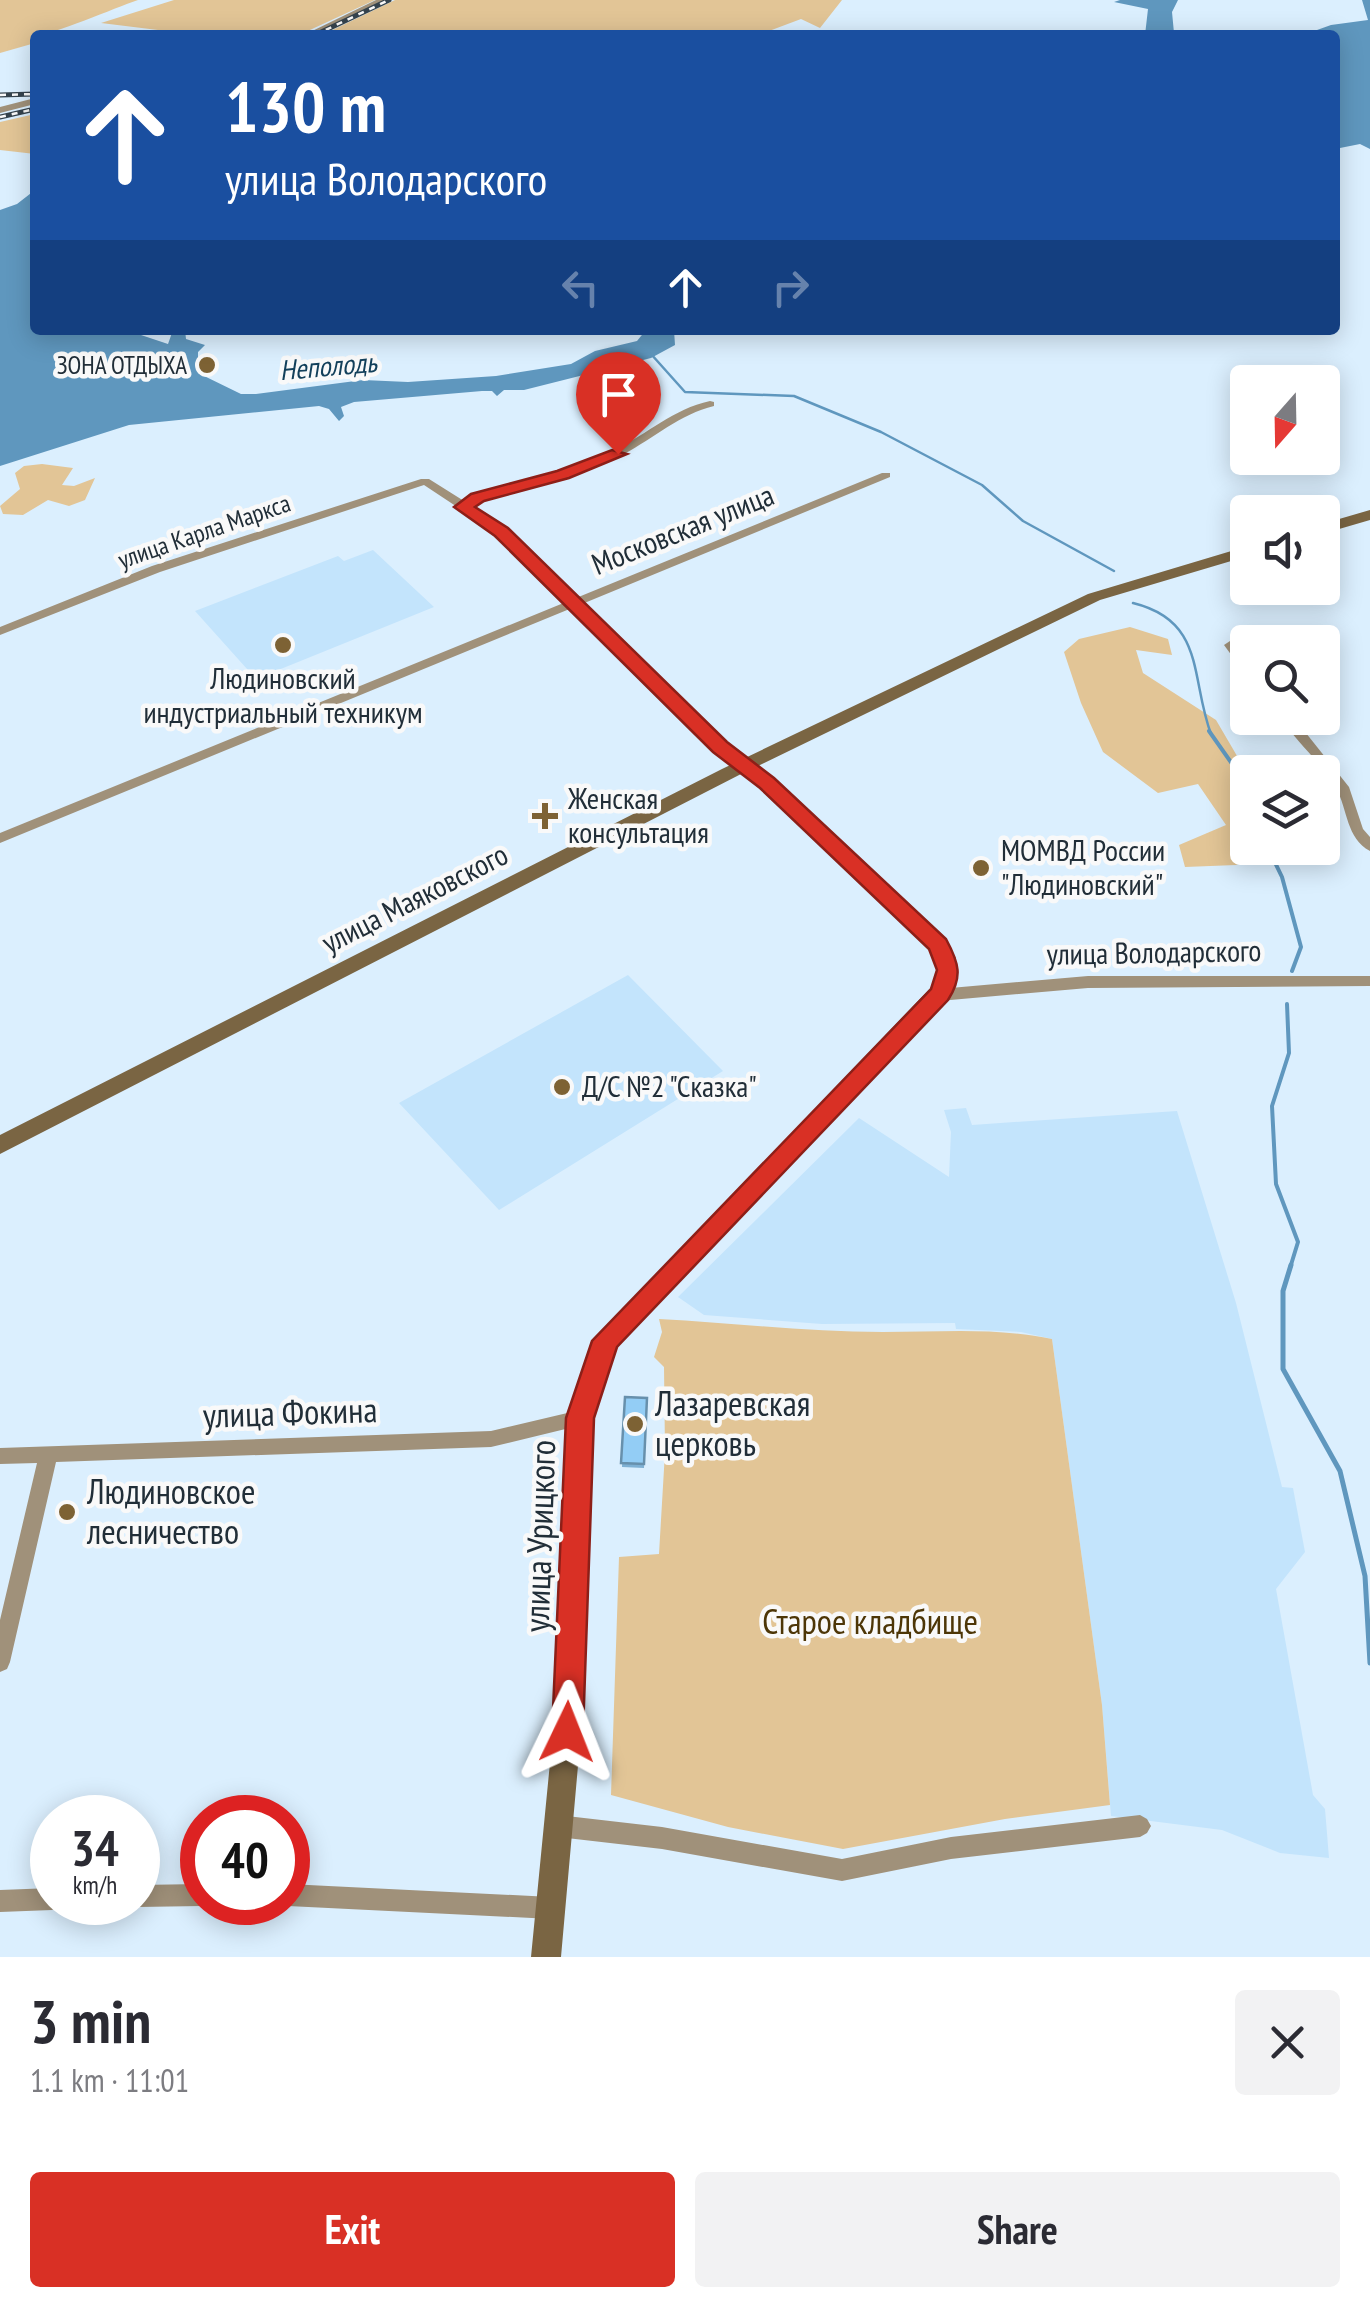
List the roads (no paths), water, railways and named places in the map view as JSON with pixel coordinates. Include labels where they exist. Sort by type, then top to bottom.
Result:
[{"type":"street","points":[[319,30],[382,0]]},
{"type":"street","points":[[0,110],[30,103]]},
{"type":"street","points":[[580,1418],[606,1341],[947,983],[948,970],[938,945],[746,765],[720,747],[502,532],[463,507],[478,497],[563,475],[618,454],[692,408],[710,404]]},
{"type":"street","name":"Московская улица","points":[[0,838],[886,475]]},
{"type":"street","name":"улица Карла Маркса","points":[[0,631],[156,569],[425,482],[463,507]]},
{"type":"street","points":[[1340,524],[1370,516]]},
{"type":"street","name":"улица Маяковского","points":[[0,1145],[746,765],[1094,597],[1230,556]]},
{"type":"street","points":[[1301,735],[1342,787],[1357,830],[1370,846]]},
{"type":"street","name":"улица Володарского","points":[[940,994],[1088,982],[1369,986]]},
{"type":"street","name":"улица Фокина","points":[[0,1456],[492,1440],[580,1418]]},
{"type":"street","name":"улица Урицкого","points":[[546,1957],[567,1732],[580,1418]]},
{"type":"street","points":[[0,1662],[49,1453]]},
{"type":"street","points":[[558,1826],[662,1838],[842,1870],[951,1848],[1140,1826]]},
{"type":"street","points":[[310,1896],[551,1908]]},
{"type":"street","points":[[0,1901],[30,1900]]},
{"type":"waterway","points":[[651,354],[685,392],[794,396],[881,432],[982,485],[1023,521],[1114,571]]},
{"type":"waterway","points":[[1133,603],[1173,623],[1184,638],[1192,654],[1211,734]]},
{"type":"waterway","points":[[1211,734],[1230,761]]},
{"type":"waterway","points":[[1276,865],[1301,947],[1292,971]]},
{"type":"waterway","points":[[1287,1004],[1289,1053],[1272,1106],[1276,1184],[1298,1242],[1290,1268]]},
{"type":"waterway","points":[[1291,1265],[1283,1291],[1283,1369],[1340,1471],[1365,1576],[1370,1663]]},
{"type":"railway","points":[[326,30],[389,0]]},
{"type":"railway","points":[[0,95],[30,94]]},
{"type":"railway","points":[[0,117],[30,110]]},
{"type":"place","name":"ЗОНА ОТДЫХА","points":[[207,365]]},
{"type":"place","name":"Людиновский индустриальный техникум","points":[[283,645]]},
{"type":"place","name":"Женская консультация","points":[[545,816]]},
{"type":"place","name":"МОМВД России \"Людиновский\"","points":[[981,868]]},
{"type":"place","name":"Д/С №2 \"Сказка\"","points":[[562,1087]]},
{"type":"place","name":"Лазаревская церковь","points":[[635,1424]]},
{"type":"place","name":"Людиновское лесничество","points":[[67,1512]]},
{"type":"water label","name":"Неполодь","points":[[328,366]]},
{"type":"park label","name":"Старое кладбище","points":[[870,1622]]}]
